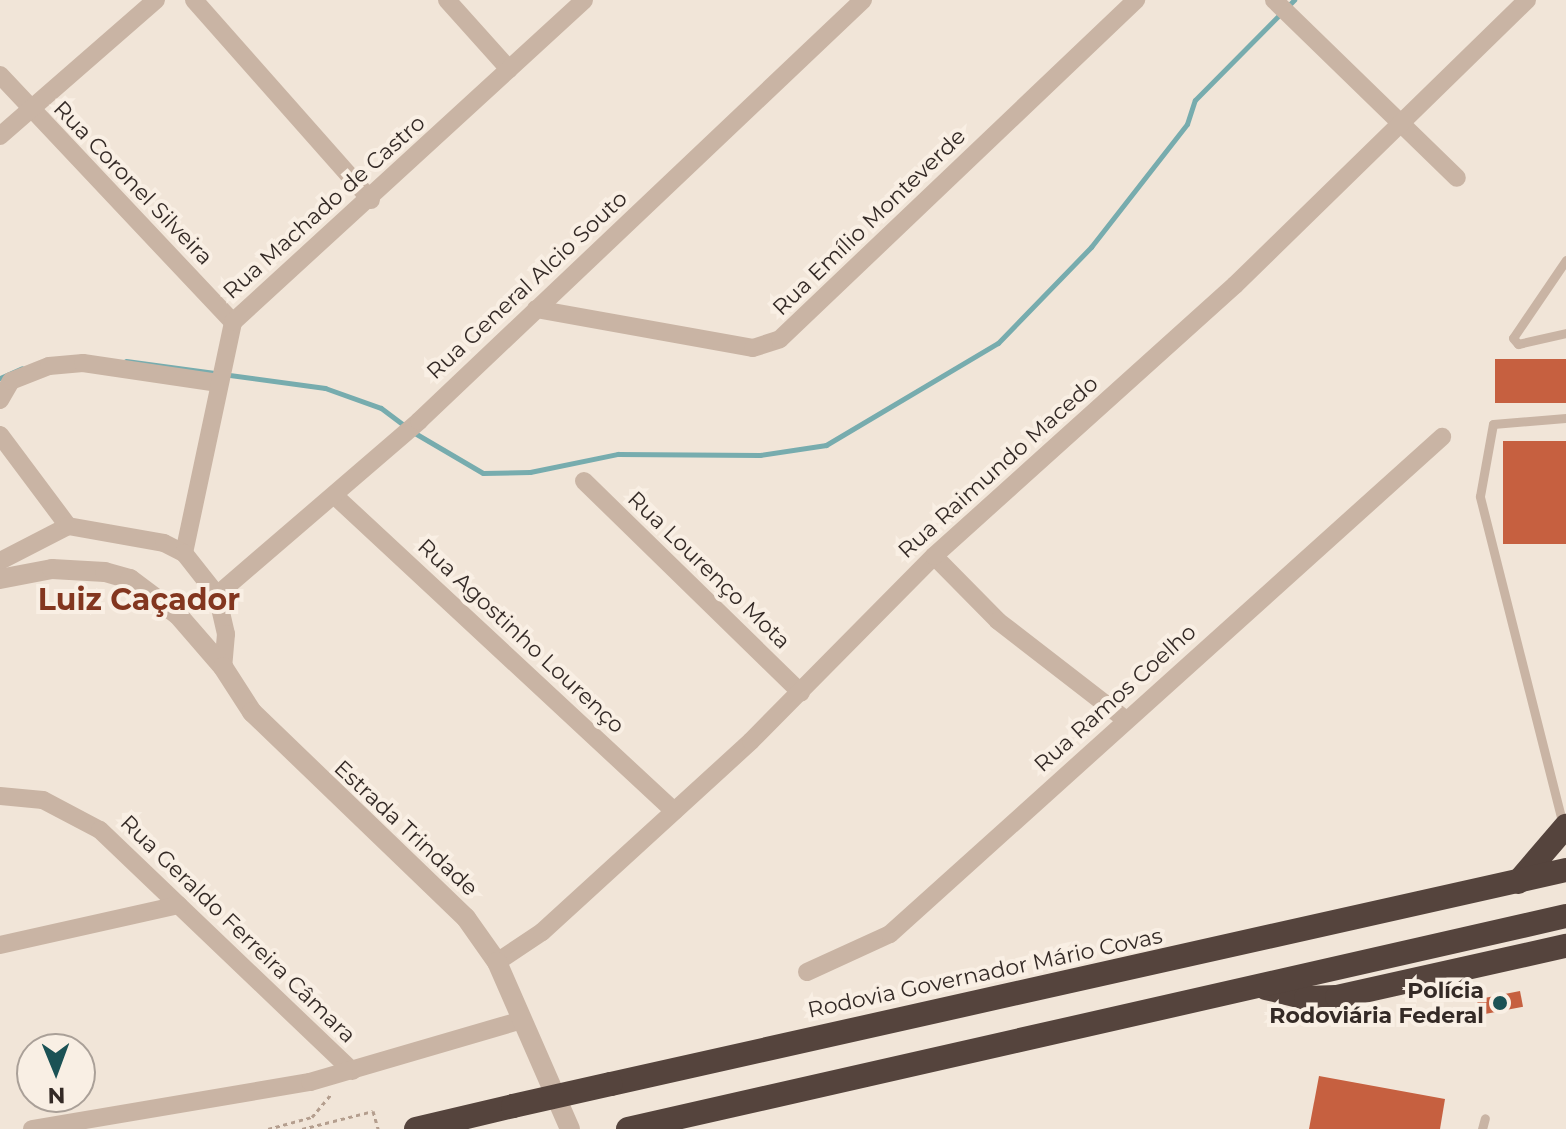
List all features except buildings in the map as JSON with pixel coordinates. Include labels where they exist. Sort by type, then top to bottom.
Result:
[{"type":"highway","points":[[1518,882],[1564,817]]},
{"type":"highway","name":"Rodovia Governador Mário Covas","points":[[416,1129],[1566,870]]},
{"type":"highway","points":[[628,1129],[1566,916]]},
{"type":"highway","points":[[1260,986],[1306,998],[1337,997],[1566,946]]},
{"type":"street","points":[[0,136],[156,0]]},
{"type":"street","points":[[194,0],[371,200]]},
{"type":"street","points":[[447,0],[509,69]]},
{"type":"street","name":"Rua Machado de Castro","points":[[184,553],[233,322],[371,200],[584,0]]},
{"type":"street","name":"Rua General Alcio Souto","points":[[217,595],[419,421],[863,0]]},
{"type":"street","name":"Rua Emílio Monteverde","points":[[536,309],[753,348],[780,339],[1136,0]]},
{"type":"street","points":[[1274,0],[1396,123],[1457,178]]},
{"type":"street","name":"Rua Raimundo Macedo","points":[[497,962],[542,932],[801,693],[934,556],[1235,285],[1396,123],[1527,0]]},
{"type":"street","name":"Rua Coronel Silveira","points":[[0,75],[233,322]]},
{"type":"street","points":[[0,400],[11,381],[49,366],[97,364],[221,374]]},
{"type":"street","points":[[0,435],[68,526]]},
{"type":"street","name":"Rua Ramos Coelho","points":[[807,972],[863,951],[890,934],[1125,719],[1442,437]]},
{"type":"street","name":"Rua Lourenço Mota","points":[[584,481],[801,693]]},
{"type":"street","name":"Rua Agostinho Lourenço","points":[[335,496],[674,811]]},
{"type":"street","points":[[0,561],[68,526],[144,537],[184,553],[217,595],[226,634],[223,667]]},
{"type":"street","points":[[934,556],[998,621],[1125,719]]},
{"type":"street","name":"Estrada Trindade","points":[[0,579],[52,569],[130,579],[178,615],[223,667],[252,712],[445,893],[497,962],[570,1129]]},
{"type":"street","name":"Rua Geraldo Ferreira Câmara","points":[[0,796],[43,800],[100,830],[352,1071]]},
{"type":"street","points":[[0,945],[179,905]]},
{"type":"street","points":[[32,1129],[254,1094],[352,1071],[522,1020]]},
{"type":"lane","points":[[1566,260],[1513,338],[1518,344],[1566,333]]},
{"type":"lane","points":[[1564,817],[1480,496],[1493,424],[1566,418]]},
{"type":"lane","points":[[1564,817],[1566,798]]},
{"type":"lane","points":[[1482,1129],[1485,1118]]},
{"type":"path","points":[[268,1129],[312,1117],[352,1071]]},
{"type":"path","points":[[302,1129],[373,1111],[378,1129]]},
{"type":"waterway","points":[[413,432],[483,473],[530,472],[618,454],[760,455],[826,445],[998,343],[1091,247],[1187,124],[1195,100],[1294,0]]},
{"type":"waterway","points":[[126,361],[325,388],[381,408],[405,426]]},
{"type":"waterway","points":[[0,378],[22,368]]},
{"type":"place","name":"Polícia Rodoviária Federal","points":[[1500,1003]]},
{"type":"district","name":"Luiz Caçador","points":[[139,600]]}]
